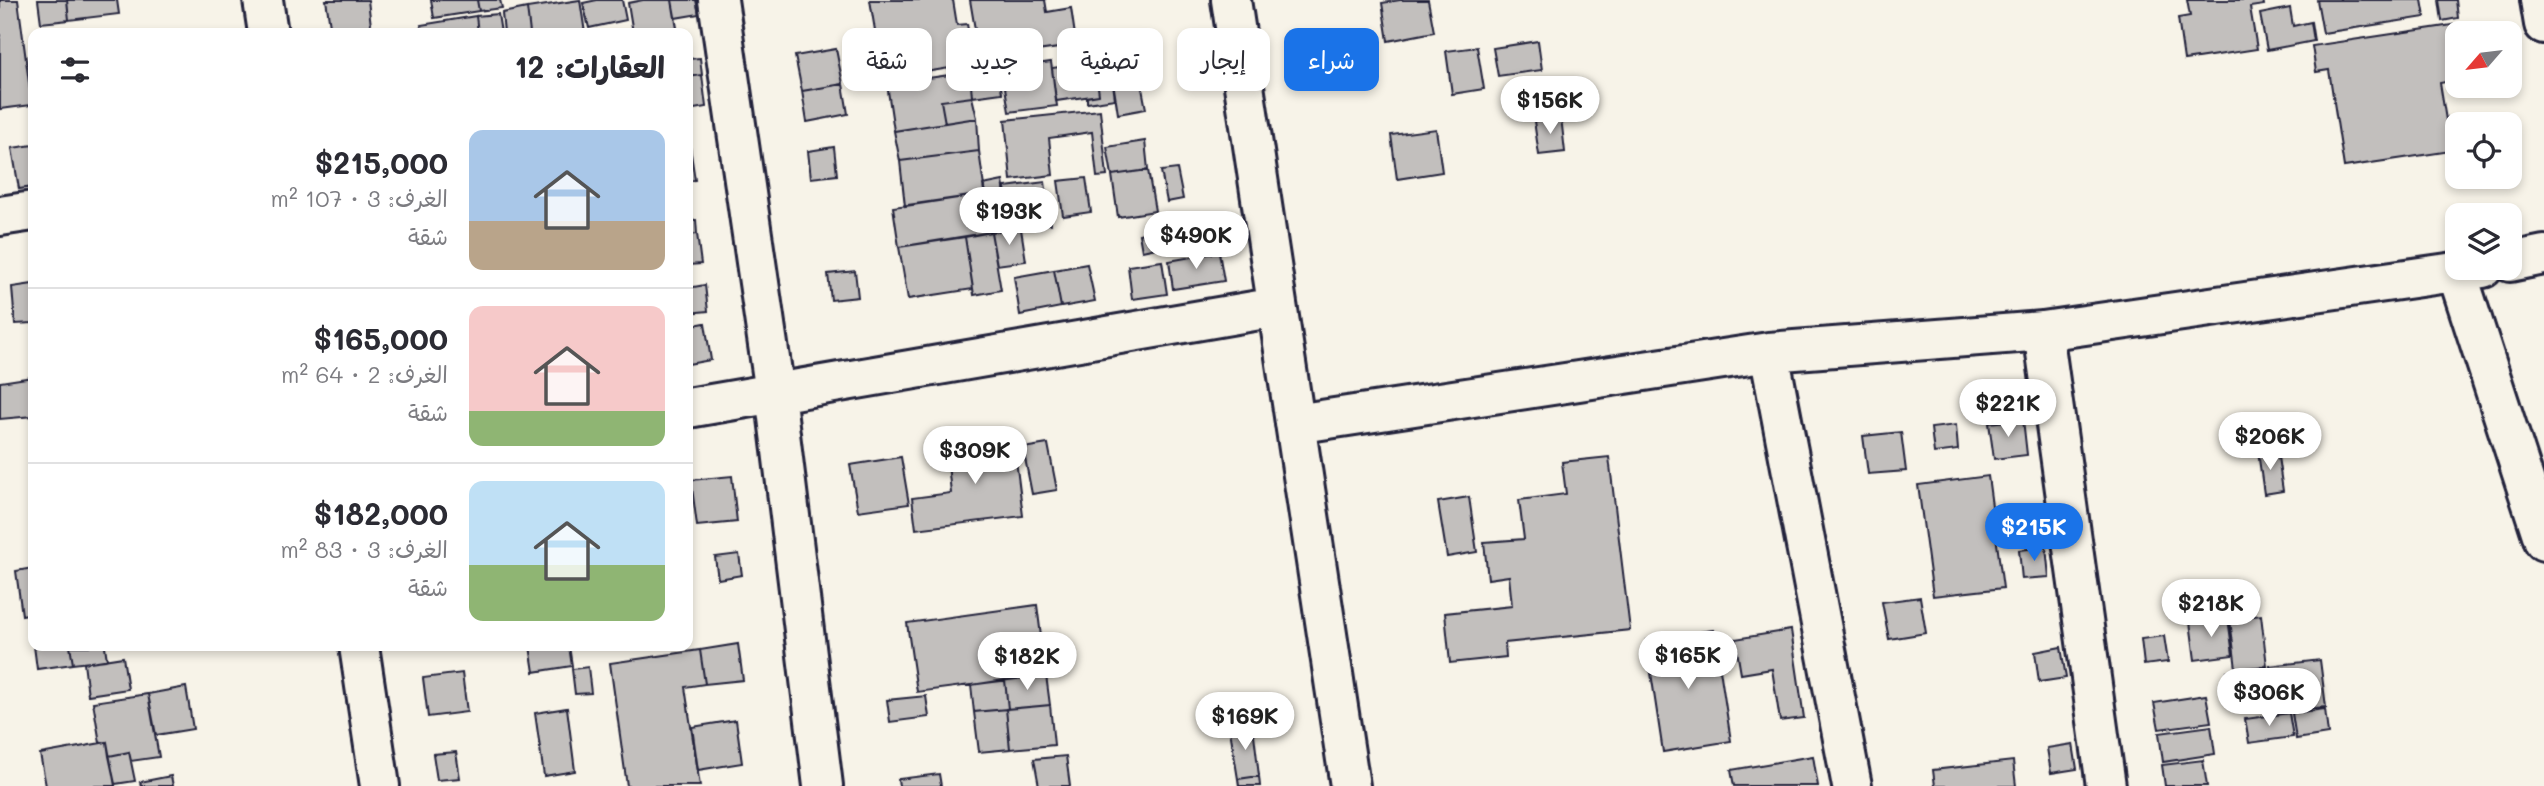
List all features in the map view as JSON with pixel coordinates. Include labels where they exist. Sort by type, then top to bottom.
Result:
[{"type":"street","points":[[263,0],[267,28]]},
{"type":"street","points":[[718,0],[775,393],[823,786]]},
{"type":"street","points":[[1231,0],[1350,786]]},
{"type":"street","points":[[2540,0],[2544,24]]},
{"type":"street","points":[[0,216],[28,212]]},
{"type":"street","points":[[2522,260],[2544,256]]},
{"type":"street","points":[[1295,424],[1769,352],[2043,331],[2445,274]]},
{"type":"street","points":[[2473,280],[2544,541]]},
{"type":"street","points":[[693,407],[1277,307]]},
{"type":"street","points":[[2043,331],[2106,786]]},
{"type":"street","points":[[1769,352],[1852,786]]},
{"type":"street","points":[[360,651],[380,786]]},
{"type":"building","points":[[0,0],[18,0],[28,75],[28,106],[0,109]]},
{"type":"building","points":[[38,0],[67,0],[69,20],[41,23]]},
{"type":"building","points":[[67,0],[117,0],[119,14],[69,20]]},
{"type":"building","points":[[326,0],[368,0],[371,26],[330,28]]},
{"type":"building","points":[[431,0],[477,0],[479,11],[434,18]]},
{"type":"building","points":[[477,0],[500,0],[502,8],[479,11]]},
{"type":"building","points":[[580,0],[584,28],[529,28],[527,8]]},
{"type":"building","points":[[622,0],[626,20],[589,28],[583,3]]},
{"type":"building","points":[[672,0],[677,28],[632,28],[628,3]]},
{"type":"building","points":[[672,0],[696,0],[699,14],[675,18]]},
{"type":"building","points":[[870,0],[953,0],[957,25],[967,24],[968,28],[946,28],[946,69],[932,71],[932,28],[875,28]]},
{"type":"building","points":[[970,0],[1045,0],[1047,12],[1071,8],[1074,28],[1057,28],[1057,48],[1043,50],[1043,28],[975,28]]},
{"type":"building","points":[[1428,0],[1434,32],[1388,41],[1382,3]]},
{"type":"building","points":[[2187,0],[2263,0],[2264,5],[2250,7],[2257,49],[2184,60],[2178,18],[2190,16]]},
{"type":"building","points":[[2317,0],[2422,0],[2425,17],[2323,33]]},
{"type":"building","points":[[2439,0],[2456,0],[2458,18],[2442,21]]},
{"type":"building","points":[[527,8],[529,28],[504,28],[502,13]]},
{"type":"building","points":[[2290,8],[2293,26],[2311,22],[2314,41],[2267,50],[2260,14]]},
{"type":"building","points":[[498,14],[500,28],[477,28],[476,16]]},
{"type":"building","points":[[476,16],[477,28],[421,28],[421,25]]},
{"type":"building","points":[[2445,26],[2445,82],[2440,83],[2445,114],[2445,152],[2344,167],[2329,70],[2316,72],[2312,46]]},
{"type":"building","points":[[1538,41],[1542,70],[1498,76],[1493,48]]},
{"type":"building","points":[[1477,47],[1484,89],[1452,94],[1446,51]]},
{"type":"building","points":[[836,49],[842,84],[802,91],[795,56]]},
{"type":"building","points":[[700,58],[702,75],[693,76],[693,59]]},
{"type":"building","points":[[1051,62],[1057,106],[1009,112],[1006,91],[1043,91],[1043,63]]},
{"type":"building","points":[[1057,67],[1057,91],[1099,91],[1099,95],[1056,101],[1052,68]]},
{"type":"building","points":[[702,75],[706,107],[693,109],[693,76]]},
{"type":"building","points":[[946,75],[946,91],[972,91],[972,97],[941,101],[945,123],[894,131],[888,91],[932,91],[932,77]]},
{"type":"building","points":[[842,84],[848,114],[807,122],[802,91]]},
{"type":"building","points":[[972,91],[1002,91],[1002,93],[972,97]]},
{"type":"building","points":[[1099,91],[1114,91],[1115,99],[1087,103],[1087,97],[1099,95]]},
{"type":"building","points":[[1114,91],[1143,91],[1146,109],[1118,114]]},
{"type":"building","points":[[972,97],[977,118],[945,123],[941,101]]},
{"type":"building","points":[[1100,110],[1107,176],[1097,177],[1092,132],[1049,138],[1053,175],[1011,180],[1005,120]]},
{"type":"building","points":[[1561,117],[1565,152],[1539,155],[1534,121]]},
{"type":"building","points":[[977,118],[979,151],[900,161],[894,131]]},
{"type":"building","points":[[1436,129],[1442,172],[1397,179],[1391,135]]},
{"type":"building","points":[[1145,141],[1148,170],[1112,175],[1107,147]]},
{"type":"building","points":[[28,146],[28,188],[19,189],[12,148]]},
{"type":"building","points":[[834,147],[837,175],[811,178],[808,151]]},
{"type":"building","points":[[979,151],[985,194],[905,206],[900,161]]},
{"type":"building","points":[[1177,169],[1183,199],[1167,202],[1161,171]]},
{"type":"building","points":[[1148,170],[1155,211],[1118,217],[1112,175]]},
{"type":"building","points":[[1086,178],[1091,212],[1063,216],[1058,181]]},
{"type":"building","points":[[1003,181],[1010,229],[991,232],[983,185]]},
{"type":"building","points":[[1045,182],[1051,224],[1010,229],[1005,187]]},
{"type":"building","points":[[985,194],[991,232],[899,247],[893,207]]},
{"type":"building","points":[[693,220],[696,220],[697,234],[693,234]]},
{"type":"building","points":[[1021,229],[1026,261],[997,265],[991,232]]},
{"type":"building","points":[[1157,230],[1161,247],[1142,251],[1139,234]]},
{"type":"building","points":[[991,232],[1001,290],[974,295],[965,237]]},
{"type":"building","points":[[693,234],[697,234],[701,264],[693,265]]},
{"type":"building","points":[[965,237],[973,289],[908,299],[899,247]]},
{"type":"building","points":[[1219,252],[1224,281],[1173,289],[1169,261]]},
{"type":"building","points":[[1162,261],[1167,294],[1132,299],[1128,266]]},
{"type":"building","points":[[1087,264],[1095,301],[1061,307],[1054,270]]},
{"type":"building","points":[[1054,270],[1061,307],[1020,315],[1014,277]]},
{"type":"building","points":[[855,271],[858,297],[831,300],[828,274]]},
{"type":"building","points":[[28,285],[28,323],[15,324],[12,287]]},
{"type":"building","points":[[705,285],[708,311],[693,312],[693,287]]},
{"type":"building","points":[[705,323],[711,360],[693,363],[693,325]]},
{"type":"building","points":[[28,378],[28,416],[0,419],[0,382]]},
{"type":"building","points":[[2023,419],[2027,455],[1994,459],[1989,423]]},
{"type":"building","points":[[1956,425],[1958,450],[1934,453],[1931,428]]},
{"type":"building","points":[[1901,432],[1906,471],[1868,474],[1863,436]]},
{"type":"building","points":[[1013,436],[1023,516],[916,529],[912,498],[951,493],[946,445]]},
{"type":"building","points":[[1048,444],[1057,490],[1032,494],[1023,448]]},
{"type":"building","points":[[2277,450],[2283,491],[2264,494],[2258,452]]},
{"type":"building","points":[[901,457],[909,504],[858,511],[850,465]]},
{"type":"building","points":[[1609,457],[1630,630],[1505,643],[1506,657],[1450,663],[1445,613],[1512,606],[1509,576],[1488,579],[1484,542],[1524,539],[1519,500],[1566,494],[1562,462]]},
{"type":"building","points":[[732,476],[737,522],[697,526],[693,480]]},
{"type":"building","points":[[1988,476],[2003,588],[1933,596],[1918,485]]},
{"type":"building","points":[[1469,497],[1477,552],[1447,557],[1438,502]]},
{"type":"building","points":[[2046,547],[2049,577],[2022,579],[2019,550]]},
{"type":"building","points":[[739,554],[742,575],[718,579],[715,557]]},
{"type":"building","points":[[28,569],[28,614],[22,615],[16,571]]},
{"type":"building","points":[[1920,597],[1926,633],[1889,639],[1882,602]]},
{"type":"building","points":[[1037,605],[1046,675],[917,692],[907,623]]},
{"type":"building","points":[[2261,615],[2267,666],[2236,669],[2230,619]]},
{"type":"building","points":[[2228,618],[2233,655],[2195,660],[2190,622]]},
{"type":"building","points":[[1714,630],[1731,741],[1663,752],[1646,640]]},
{"type":"building","points":[[1791,630],[1804,718],[1780,721],[1772,669],[1741,674],[1735,639]]},
{"type":"building","points":[[2164,636],[2168,662],[2144,665],[2141,639]]},
{"type":"building","points":[[738,644],[743,680],[705,684],[700,650]]},
{"type":"building","points":[[2061,647],[2066,678],[2039,682],[2035,652]]},
{"type":"building","points":[[700,650],[705,684],[685,687],[700,786],[627,786],[610,663]]},
{"type":"building","points":[[35,651],[71,651],[73,664],[37,669]]},
{"type":"building","points":[[71,651],[106,651],[107,660],[73,664]]},
{"type":"building","points":[[531,651],[570,651],[572,666],[534,672]]},
{"type":"building","points":[[123,657],[128,689],[88,695],[84,663]]},
{"type":"building","points":[[2320,660],[2326,707],[2275,712],[2270,666]]},
{"type":"building","points":[[588,667],[591,693],[575,694],[572,669]]},
{"type":"building","points":[[2267,667],[2271,705],[2231,710],[2227,672]]},
{"type":"building","points":[[462,673],[467,712],[428,717],[423,678]]},
{"type":"building","points":[[1046,675],[1050,705],[1008,709],[1005,680]]},
{"type":"building","points":[[1005,680],[1008,709],[974,712],[971,685]]},
{"type":"building","points":[[186,687],[193,729],[156,735],[148,694]]},
{"type":"building","points":[[148,694],[159,757],[131,761],[129,752],[109,756],[107,742],[100,743],[93,702]]},
{"type":"building","points":[[2206,695],[2211,722],[2159,729],[2154,703]]},
{"type":"building","points":[[926,696],[929,717],[890,722],[887,700]]},
{"type":"building","points":[[1050,705],[1054,745],[1010,749],[1006,709]]},
{"type":"building","points":[[567,708],[575,771],[544,776],[535,713]]},
{"type":"building","points":[[1006,709],[1010,749],[979,752],[974,712]]},
{"type":"building","points":[[2325,709],[2328,734],[2296,739],[2292,713]]},
{"type":"building","points":[[2289,713],[2293,737],[2249,743],[2245,719]]},
{"type":"building","points":[[736,720],[742,763],[698,770],[692,727]]},
{"type":"building","points":[[1253,726],[1259,776],[1238,779],[1230,730]]},
{"type":"building","points":[[2211,726],[2215,754],[2163,762],[2159,733]]},
{"type":"building","points":[[107,742],[115,786],[46,786],[40,754]]},
{"type":"building","points":[[2073,744],[2077,769],[2051,773],[2047,748]]},
{"type":"building","points":[[129,752],[135,781],[115,784],[109,756]]},
{"type":"building","points":[[456,752],[460,778],[437,780],[433,754]]},
{"type":"building","points":[[1066,756],[1070,786],[1039,786],[1034,759]]},
{"type":"building","points":[[1813,756],[1818,786],[1734,786],[1731,770]]},
{"type":"building","points":[[2203,760],[2207,786],[2165,786],[2162,765]]},
{"type":"building","points":[[2013,761],[2016,786],[1935,786],[1933,770]]},
{"type":"building","points":[[939,774],[941,786],[899,786],[898,779]]},
{"type":"building","points":[[171,776],[173,786],[141,786],[140,782]]},
{"type":"building","points":[[1259,776],[1260,786],[1239,786],[1238,779]]}]
